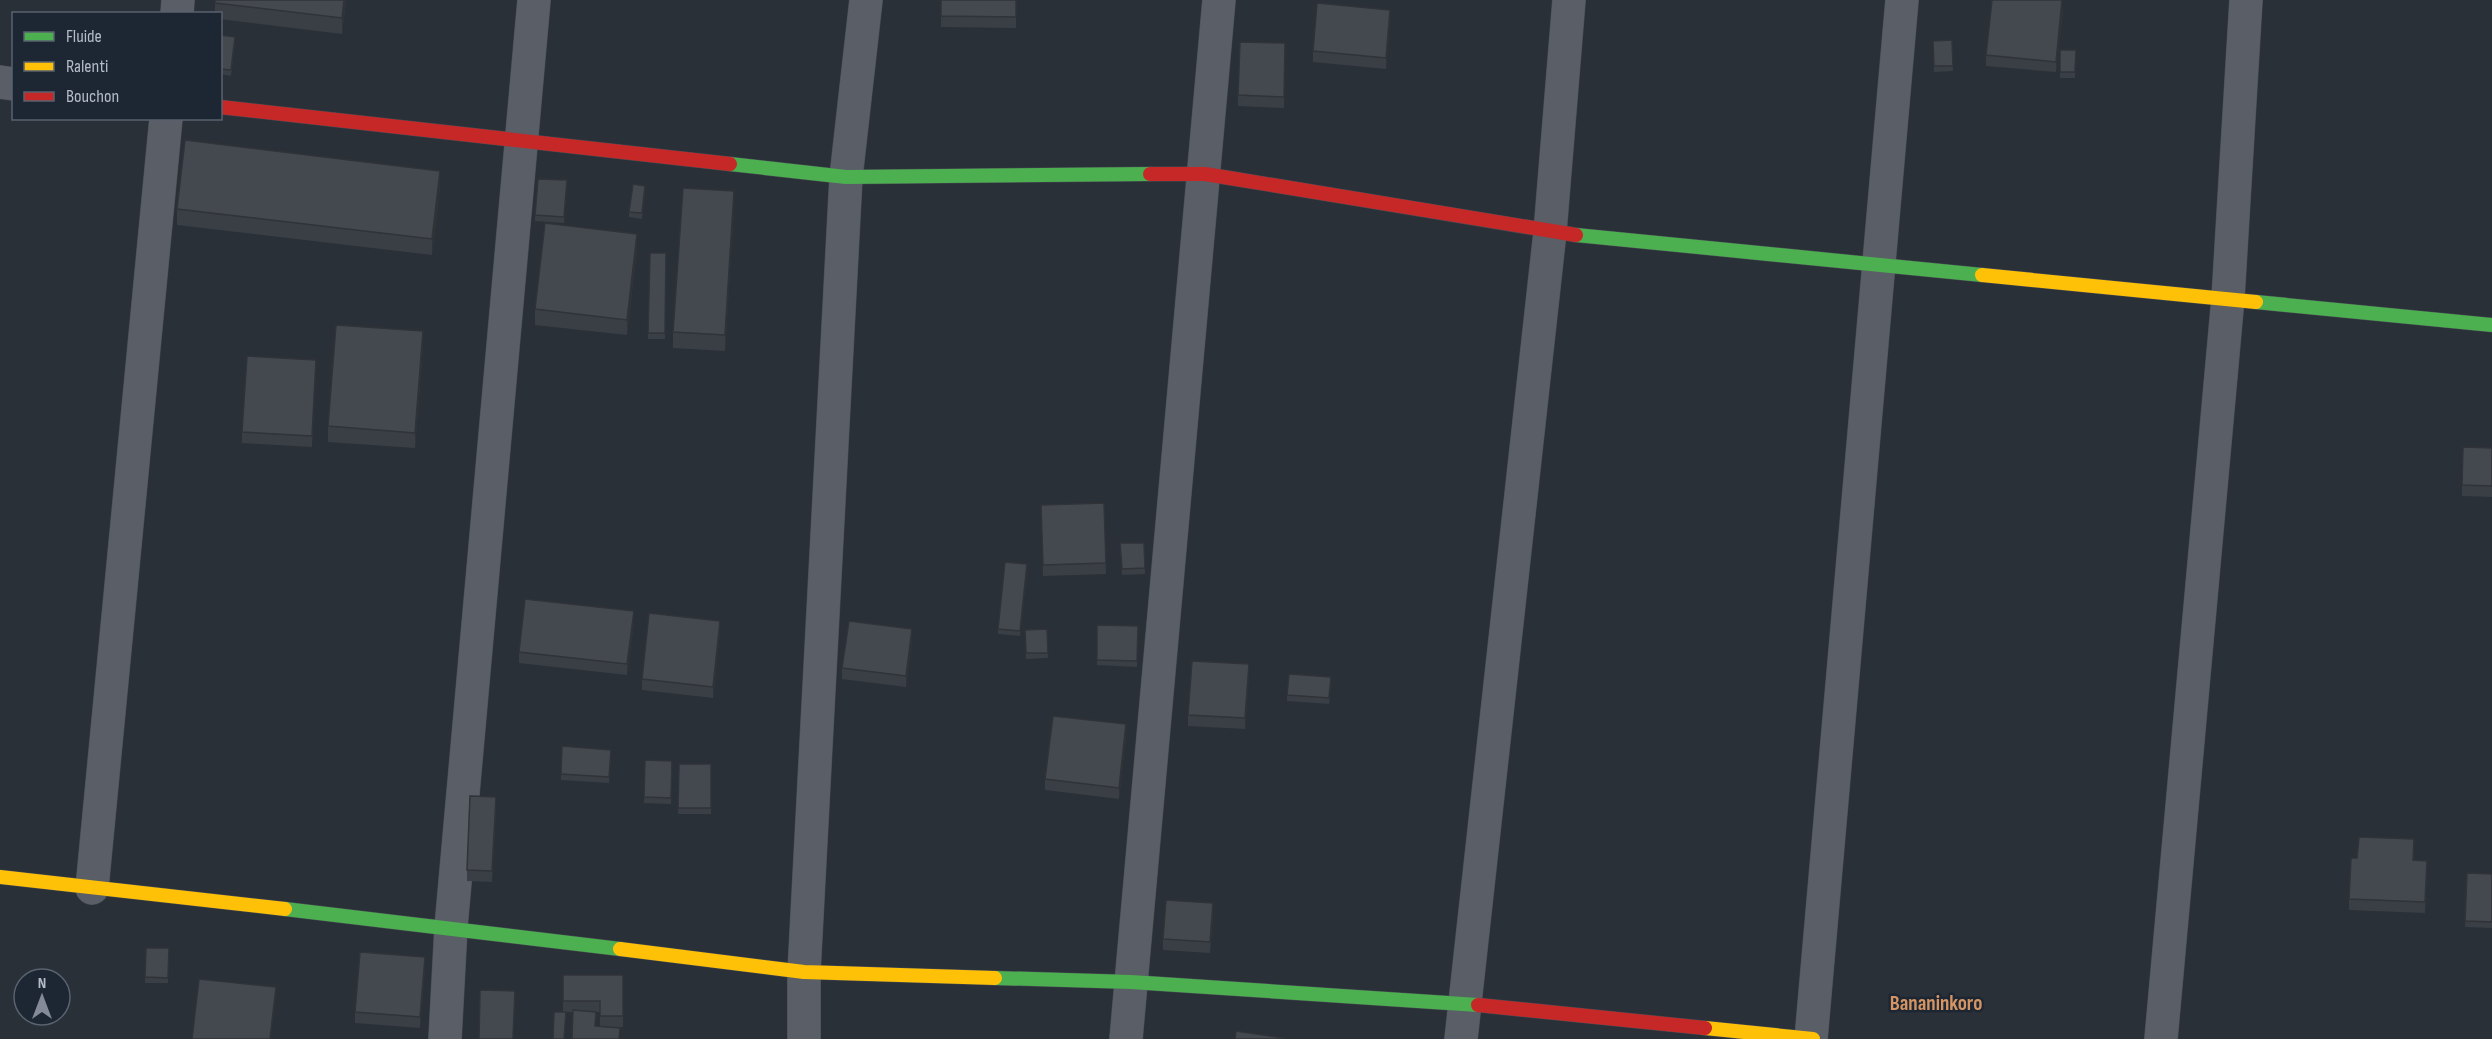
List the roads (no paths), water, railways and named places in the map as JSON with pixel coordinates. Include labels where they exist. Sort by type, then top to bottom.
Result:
[{"type":"street","points":[[445,1039],[452,927],[534,0]]},
{"type":"street","points":[[804,1039],[804,972],[846,177],[866,0]]},
{"type":"street","points":[[1126,1039],[1219,0]]},
{"type":"street","points":[[1461,1039],[1463,1003],[1550,232],[1569,0]]},
{"type":"street","points":[[0,877],[452,927],[804,972],[1131,982],[1463,1003],[1811,1039],[1902,0]]},
{"type":"street","points":[[2161,1039],[2228,298],[2246,0]]},
{"type":"street","points":[[222,107],[846,177],[1205,174],[1550,232],[2492,325]]},
{"type":"street","points":[[92,888],[165,120]]},
{"type":"district","name":"Bananinkoro","points":[[1936,1003]]}]
